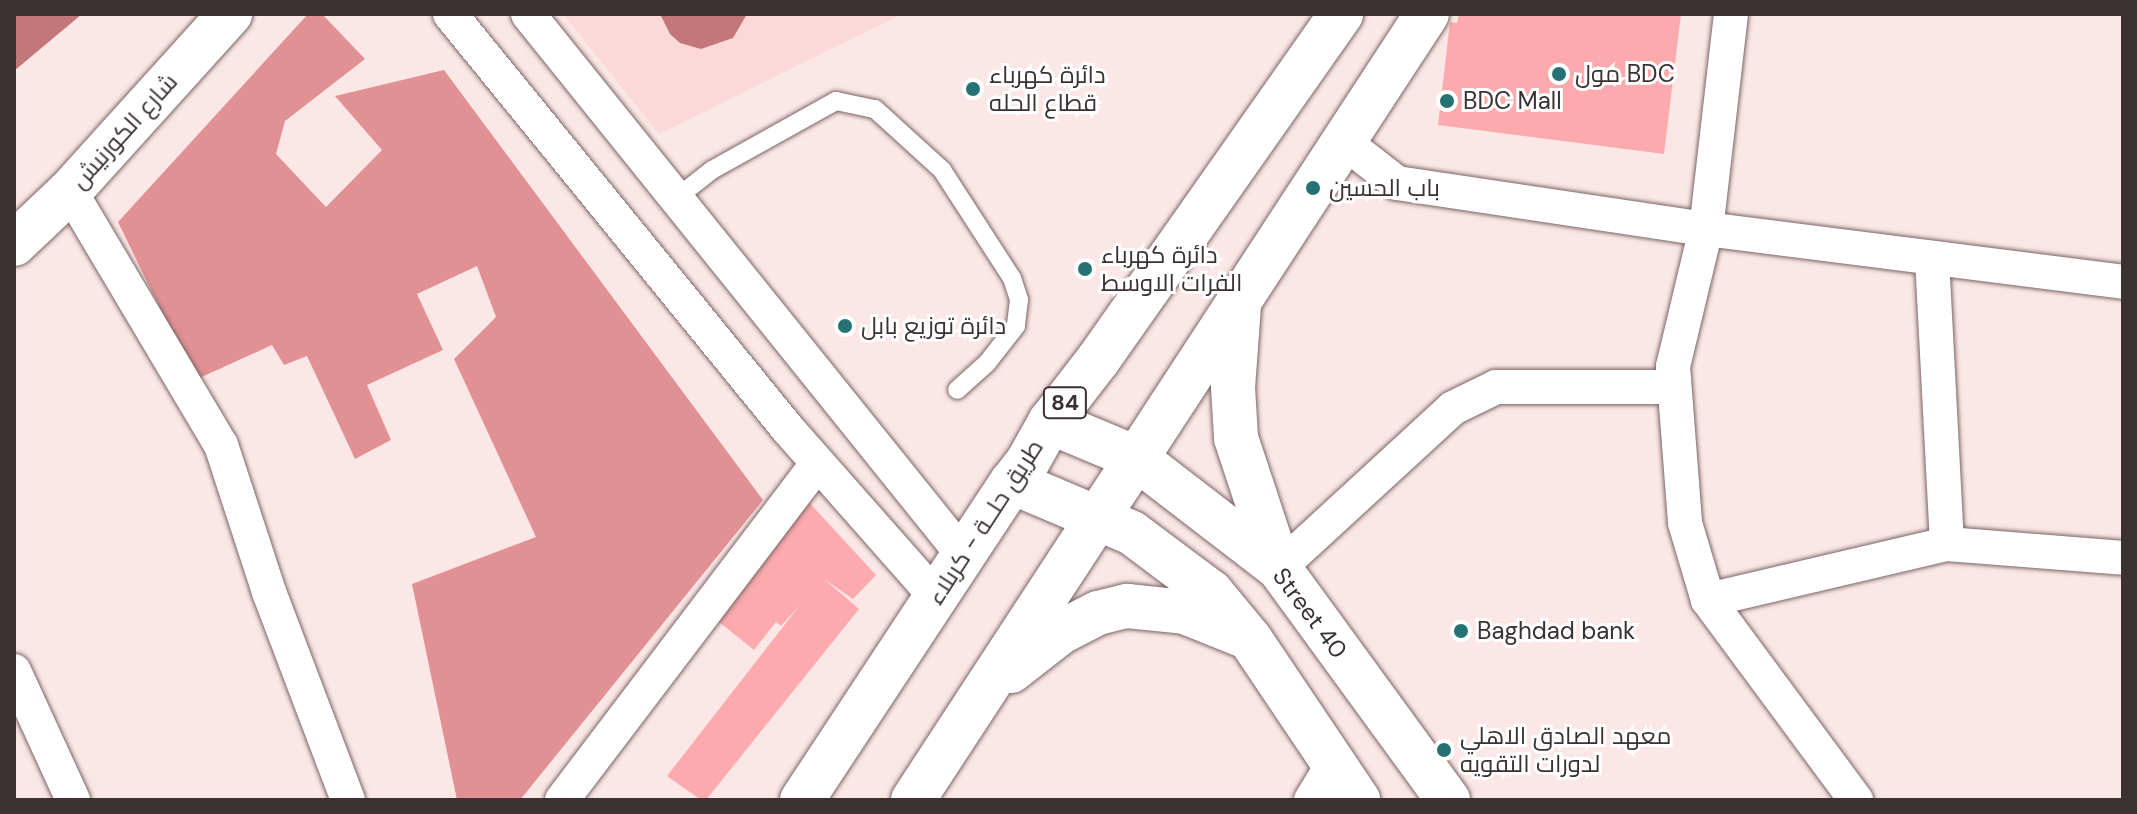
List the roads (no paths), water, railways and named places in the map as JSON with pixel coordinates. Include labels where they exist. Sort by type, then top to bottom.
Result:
[{"type":"main road","name":"شارع الكورنيش","points":[[14,244],[70,191],[230,14]]},
{"type":"main road","name":"طريق حلــة - كربلاء","points":[[802,800],[936,597],[953,543],[1012,482],[1036,450],[1050,422],[1098,360],[1341,14]]},
{"type":"main road","points":[[913,800],[1101,517],[1241,295],[1427,14]]},
{"type":"main road","points":[[1241,295],[1234,347],[1236,438],[1279,568]]},
{"type":"main road","name":"Street 40","points":[[1050,422],[1136,458],[1279,568],[1448,800]]},
{"type":"main road","points":[[1012,482],[1101,517],[1132,533],[1211,592],[1250,639],[1322,782],[1358,800]]},
{"type":"main road","points":[[987,689],[1061,632],[1098,613],[1127,606],[1185,612],[1250,639]]},
{"type":"street","points":[[450,14],[817,464],[936,597]]},
{"type":"street","points":[[528,14],[953,543],[926,567],[907,565]]},
{"type":"street","points":[[1731,14],[1706,229],[1673,366],[1685,523],[1708,600],[1856,800]]},
{"type":"street","points":[[1343,141],[1397,183],[1706,229],[2123,282]]},
{"type":"street","points":[[70,191],[221,445],[269,592],[348,800]]},
{"type":"street","points":[[1932,258],[1947,544]]},
{"type":"street","points":[[1279,568],[1453,408],[1496,387],[1674,387]]},
{"type":"street","points":[[562,800],[817,464]]},
{"type":"street","points":[[1708,600],[1947,544],[2123,558]]},
{"type":"street","points":[[14,671],[73,800]]},
{"type":"lane","points":[[675,199],[712,170],[836,101],[875,109],[942,170],[1012,278],[1019,300],[1016,326],[987,363],[957,390]]},
{"type":"place","name":"مول BDC","points":[[1559,74]]},
{"type":"place","name":"دائرة كهرباء قطاع الحله","points":[[973,89]]},
{"type":"place","name":"BDC Mall","points":[[1447,101]]},
{"type":"place","name":"باب الحسين","points":[[1313,188]]},
{"type":"place","name":"دائرة كهرباء الفرات الاوسط","points":[[1085,269]]},
{"type":"place","name":"دائرة توزيع بابل","points":[[845,326]]},
{"type":"place","name":"Baghdad bank","points":[[1461,631]]},
{"type":"place","name":"معهد الصادق الاهلي لدورات التقويه","points":[[1444,750]]}]
